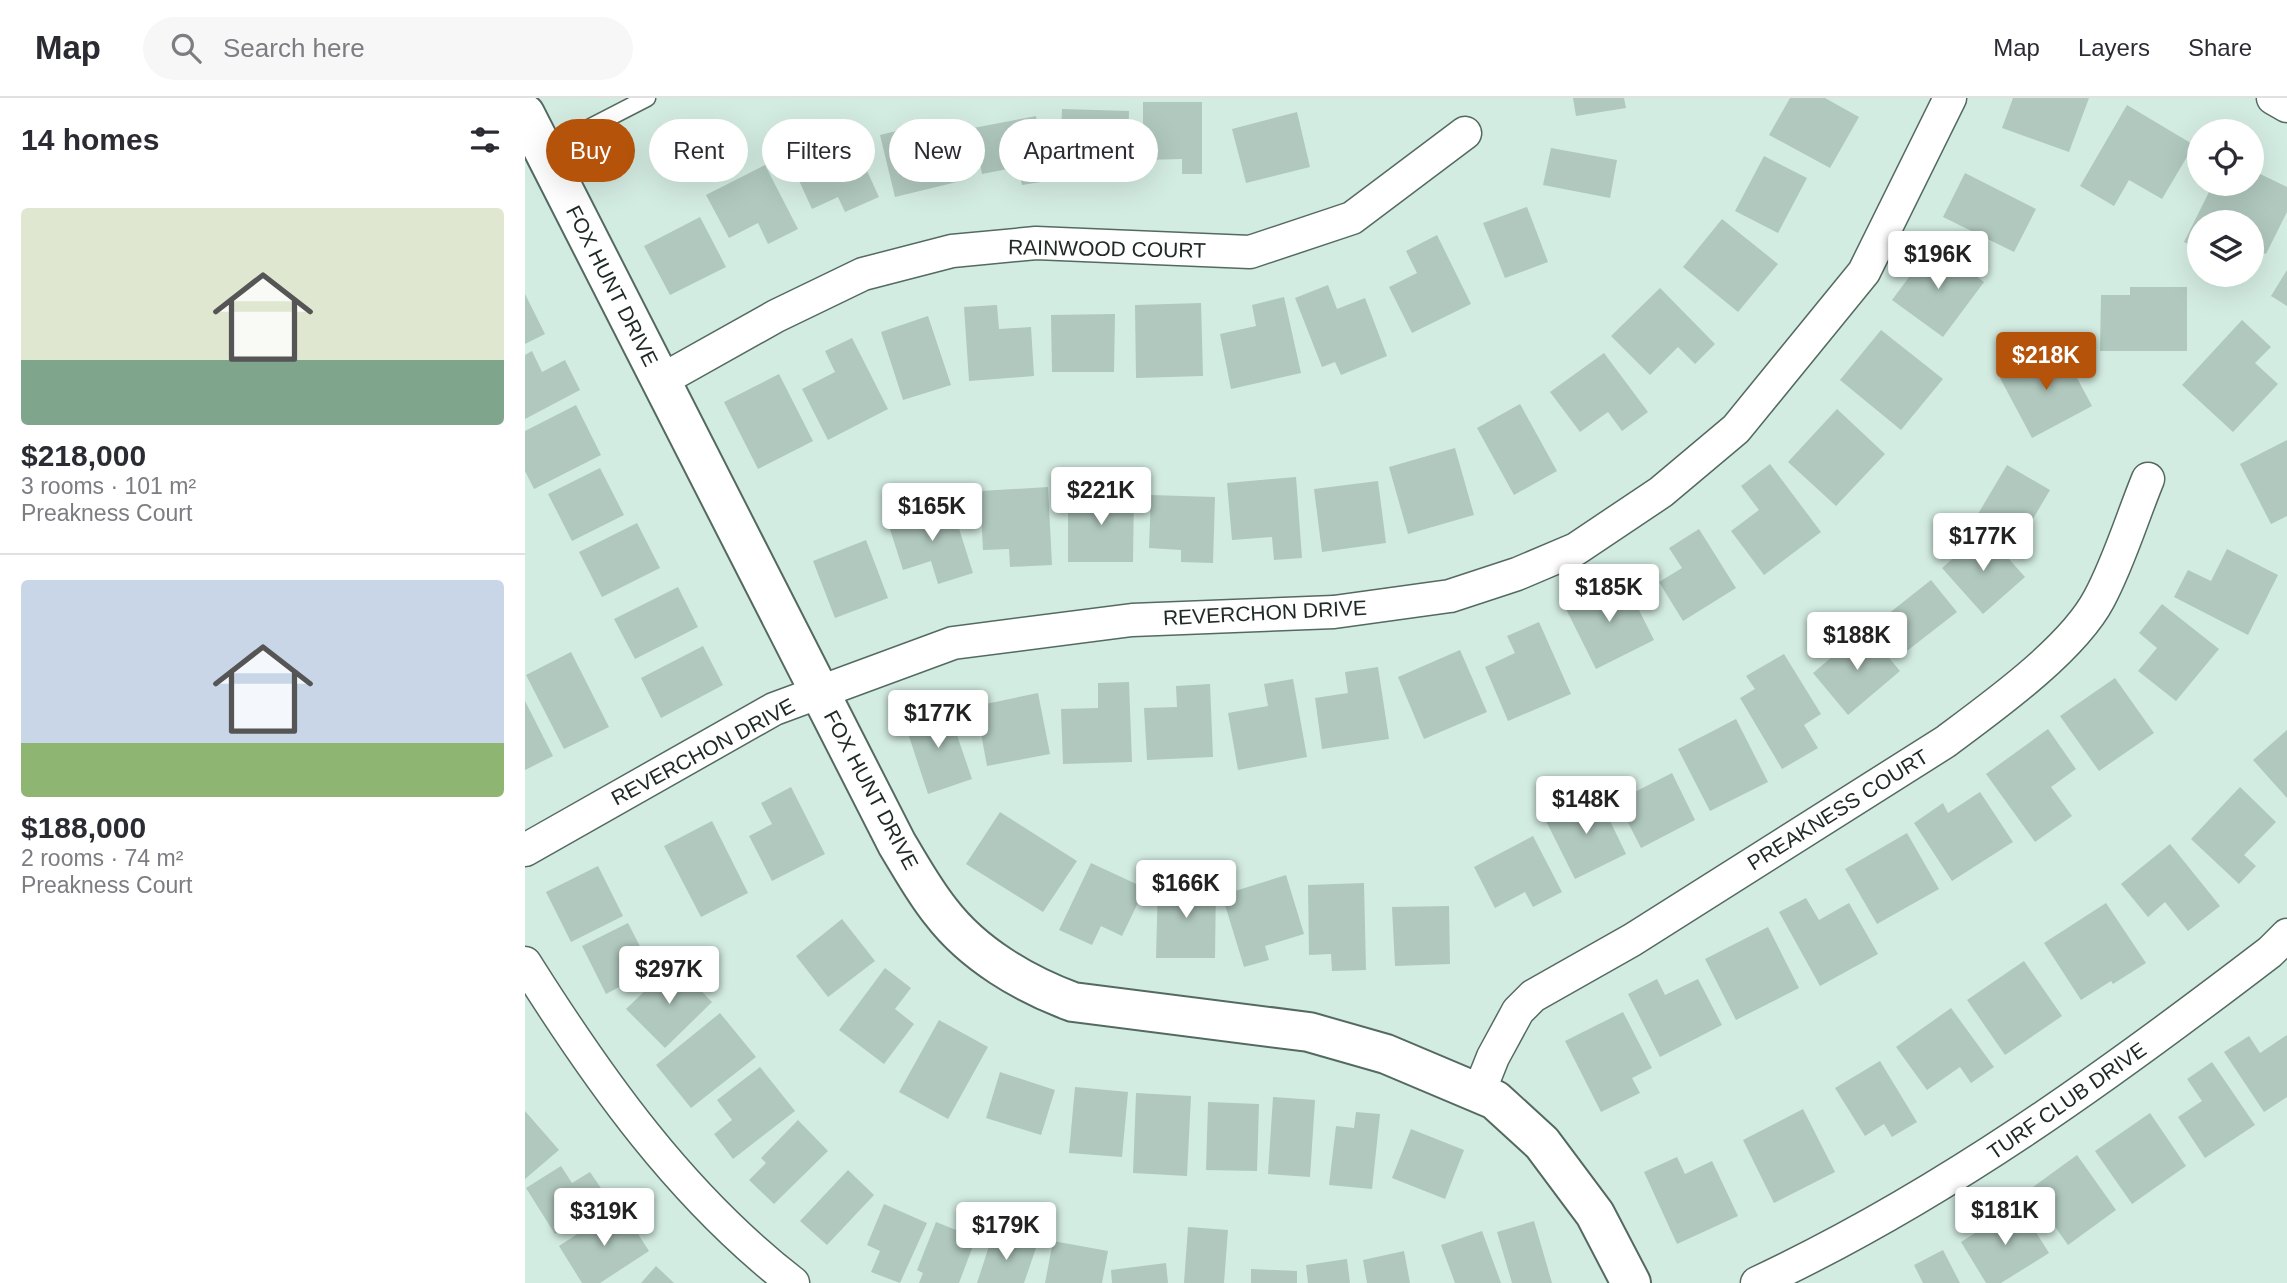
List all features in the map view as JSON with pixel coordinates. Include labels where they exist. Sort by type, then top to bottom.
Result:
[{"type":"street","name":"REVERCHON DRIVE","points":[[525,850],[774,709],[953,643],[1132,620],[1334,612],[1450,596],[1517,574],[1576,548],[1661,492],[1736,429],[1864,272],[1950,98]]},
{"type":"street","points":[[2273,98],[2287,106]]},
{"type":"street","name":"FOX HUNT DRIVE","points":[[525,114],[897,844],[941,914],[990,960],[1052,995],[1073,1002],[1309,1032],[1386,1054],[1496,1100],[1542,1143],[1595,1214],[1631,1283]]},
{"type":"street","name":"RAINWOOD COURT","points":[[660,381],[776,316],[863,274],[952,251],[1036,243],[1250,252],[1352,218],[1465,133]]},
{"type":"street","name":"PREAKNESS COURT","points":[[1479,1091],[1493,1057],[1518,1011],[1533,996],[1632,940],[1945,742],[1994,706],[2063,645],[2099,600],[2148,479]]},
{"type":"street","name":"TURF CLUB DRIVE","points":[[1758,1283],[1831,1248],[1967,1170],[2128,1061],[2270,952],[2287,935]]},
{"type":"street","points":[[525,963],[574,1041],[631,1121],[707,1207],[752,1251],[793,1283]]},
{"type":"lane","points":[[544,151],[647,98]]},
{"type":"building","points":[[1573,98],[1624,98],[1626,108],[1576,116]]},
{"type":"building","points":[[1790,98],[1825,98],[1859,117],[1830,168],[1769,135]]},
{"type":"building","points":[[2013,98],[2089,98],[2069,152],[2002,128]]},
{"type":"building","points":[[1143,102],[1202,102],[1202,174],[1182,174],[1182,159],[1158,160],[1158,119],[1143,119]]},
{"type":"building","points":[[2127,105],[2187,141],[2187,157],[2162,199],[2129,180],[2114,206],[2080,186]]},
{"type":"building","points":[[1062,109],[1129,111],[1129,119],[1062,119]]},
{"type":"building","points":[[1297,112],[1310,167],[1246,183],[1232,129]]},
{"type":"building","points":[[999,123],[999,171],[985,173],[985,126]]},
{"type":"building","points":[[889,133],[889,172],[880,135]]},
{"type":"building","points":[[1551,148],[1617,160],[1610,198],[1543,185]]},
{"type":"building","points":[[1764,156],[1807,178],[1778,233],[1735,211]]},
{"type":"building","points":[[762,167],[762,182],[774,182],[798,229],[768,244],[758,223],[729,238],[706,195],[732,182],[748,182],[748,174]]},
{"type":"building","points":[[1965,173],[2036,209],[2014,252],[1943,217]]},
{"type":"building","points":[[2264,176],[2287,187],[2287,212],[2266,254],[2264,210],[2200,210],[2207,196],[2264,196]]},
{"type":"building","points":[[800,182],[872,182],[879,197],[845,212],[838,197],[812,209]]},
{"type":"building","points":[[891,182],[957,182],[895,197]]},
{"type":"building","points":[[1527,207],[1548,262],[1505,278],[1483,223]]},
{"type":"building","points":[[700,217],[726,267],[670,295],[644,246]]},
{"type":"building","points":[[1722,219],[1778,264],[1738,312],[1683,267]]},
{"type":"building","points":[[1437,235],[1471,304],[1412,333],[1389,287],[1417,273],[1406,251]]},
{"type":"building","points":[[1933,245],[1984,282],[1943,337],[1892,300]]},
{"type":"building","points":[[2287,270],[2287,306],[2271,296]]},
{"type":"building","points":[[1328,285],[1337,309],[1365,298],[1387,356],[1341,375],[1335,362],[1322,367],[1295,298]]},
{"type":"building","points":[[2130,287],[2187,287],[2187,351],[2100,351],[2101,295],[2130,295]]},
{"type":"building","points":[[1660,288],[1715,344],[1695,364],[1678,347],[1650,375],[1611,336]]},
{"type":"building","points":[[525,294],[545,334],[525,344]]},
{"type":"building","points":[[1284,297],[1301,373],[1231,389],[1220,334],[1256,326],[1252,305]]},
{"type":"building","points":[[1201,303],[1203,376],[1136,378],[1135,305]]},
{"type":"building","points":[[997,305],[999,329],[1031,327],[1034,376],[969,381],[964,307]]},
{"type":"building","points":[[1115,314],[1114,372],[1052,372],[1051,315]]},
{"type":"building","points":[[928,316],[951,385],[903,400],[881,332]]},
{"type":"building","points":[[2242,320],[2271,347],[2255,363],[2278,384],[2233,432],[2182,385]]},
{"type":"building","points":[[1881,330],[1943,379],[1901,430],[1840,380]]},
{"type":"building","points":[[852,338],[888,409],[828,440],[802,389],[835,372],[825,351]]},
{"type":"building","points":[[2060,346],[2092,406],[2032,438],[2000,378]]},
{"type":"building","points":[[532,351],[542,372],[565,360],[580,390],[525,419],[525,355]]},
{"type":"building","points":[[1604,353],[1648,412],[1622,431],[1608,412],[1580,432],[1550,392]]},
{"type":"building","points":[[779,374],[813,441],[758,469],[724,402]]},
{"type":"building","points":[[1520,404],[1557,471],[1514,495],[1477,428]]},
{"type":"building","points":[[576,405],[601,455],[534,489],[525,471],[525,431]]},
{"type":"building","points":[[1837,409],[1885,454],[1836,506],[1788,462]]},
{"type":"building","points":[[2287,440],[2287,516],[2271,524],[2240,464]]},
{"type":"building","points":[[1455,448],[1474,515],[1408,534],[1389,467]]},
{"type":"building","points":[[1770,464],[1821,532],[1764,575],[1731,531],[1759,510],[1741,486]]},
{"type":"building","points":[[2007,465],[2050,490],[2021,539],[1978,514]]},
{"type":"building","points":[[600,468],[624,515],[572,541],[548,494]]},
{"type":"building","points":[[1296,477],[1302,558],[1274,560],[1272,537],[1232,540],[1227,483]]},
{"type":"building","points":[[1378,481],[1386,543],[1322,552],[1314,489]]},
{"type":"building","points":[[1048,487],[1052,565],[1010,567],[1009,549],[983,550],[980,491]]},
{"type":"building","points":[[1068,492],[1134,492],[1133,562],[1068,562]]},
{"type":"building","points":[[1151,495],[1215,497],[1213,563],[1181,562],[1181,550],[1149,548]]},
{"type":"building","points":[[951,503],[973,573],[938,584],[931,561],[903,570],[888,523]]},
{"type":"building","points":[[637,523],[660,568],[602,597],[579,552]]},
{"type":"building","points":[[1699,529],[1736,588],[1683,621],[1659,582],[1682,568],[1669,548]]},
{"type":"building","points":[[1984,531],[2025,577],[1983,614],[1942,568]]},
{"type":"building","points":[[866,540],[888,598],[835,618],[813,561]]},
{"type":"building","points":[[2227,549],[2278,575],[2248,635],[2174,597],[2188,570],[2211,581]]},
{"type":"building","points":[[1623,578],[1654,640],[1596,669],[1565,607]]},
{"type":"building","points":[[1931,580],[1957,612],[1903,654],[1878,622]]},
{"type":"building","points":[[678,587],[698,627],[635,659],[614,619]]},
{"type":"building","points":[[2162,604],[2219,649],[2176,701],[2138,671],[2157,648],[2139,633]]},
{"type":"building","points":[[1539,622],[1571,694],[1508,721],[1485,667],[1515,653],[1507,636]]},
{"type":"building","points":[[1865,629],[1900,671],[1848,715],[1813,673]]},
{"type":"building","points":[[703,646],[723,685],[661,718],[641,678]]},
{"type":"building","points":[[1460,650],[1487,712],[1424,739],[1398,677]]},
{"type":"building","points":[[571,652],[609,727],[564,749],[526,675]]},
{"type":"building","points":[[1784,654],[1821,714],[1804,725],[1818,748],[1782,769],[1740,698],[1755,689],[1746,676]]},
{"type":"building","points":[[1378,667],[1389,739],[1322,749],[1315,698],[1348,693],[1345,672]]},
{"type":"building","points":[[2115,678],[2154,733],[2099,771],[2060,716]]},
{"type":"building","points":[[1293,679],[1307,757],[1238,770],[1228,713],[1268,706],[1264,684]]},
{"type":"building","points":[[1129,682],[1132,762],[1063,764],[1061,709],[1098,708],[1098,683]]},
{"type":"building","points":[[1210,684],[1213,757],[1147,760],[1144,708],[1177,707],[1176,686]]},
{"type":"building","points":[[1038,693],[1050,754],[987,766],[976,706]]},
{"type":"building","points":[[525,701],[553,756],[525,770]]},
{"type":"building","points":[[947,706],[972,779],[928,794],[904,721]]},
{"type":"building","points":[[1736,719],[1768,782],[1710,811],[1678,749]]},
{"type":"building","points":[[2048,729],[2076,769],[2051,787],[2072,816],[2035,842],[1986,774]]},
{"type":"building","points":[[2287,730],[2287,798],[2253,760]]},
{"type":"building","points":[[1672,773],[1695,820],[1641,848],[1617,801]]},
{"type":"building","points":[[791,787],[825,854],[772,881],[749,836],[772,824],[761,803]]},
{"type":"building","points":[[2240,787],[2276,822],[2244,855],[2256,866],[2239,884],[2191,839]]},
{"type":"building","points":[[1980,792],[2013,842],[1952,881],[1914,823],[1943,803],[1948,813]]},
{"type":"building","points":[[1597,794],[1626,854],[1575,879],[1545,819]]},
{"type":"building","points":[[1000,812],[1077,861],[1043,912],[966,864]]},
{"type":"building","points":[[712,821],[748,893],[701,917],[664,846]]},
{"type":"building","points":[[1907,833],[1939,889],[1877,924],[1845,869]]},
{"type":"building","points":[[1533,836],[1562,892],[1533,907],[1525,892],[1495,908],[1474,867]]},
{"type":"building","points":[[2170,844],[2220,906],[2188,931],[2165,902],[2148,917],[2121,884]]},
{"type":"building","points":[[1091,863],[1145,888],[1122,936],[1101,926],[1092,945],[1059,930]]},
{"type":"building","points":[[598,866],[623,916],[571,942],[546,892]]},
{"type":"building","points":[[1286,875],[1304,934],[1265,946],[1269,960],[1244,967],[1222,895]]},
{"type":"building","points":[[1158,882],[1216,883],[1215,958],[1156,958]]},
{"type":"building","points":[[1364,883],[1366,970],[1332,971],[1331,954],[1309,955],[1308,885]]},
{"type":"building","points":[[1806,898],[1819,920],[1849,903],[1878,954],[1820,986],[1779,912]]},
{"type":"building","points":[[2106,903],[2146,963],[2081,1000],[2044,943]]},
{"type":"building","points":[[1449,906],[1450,964],[1395,966],[1392,907]]},
{"type":"building","points":[[842,919],[875,961],[828,997],[796,956]]},
{"type":"building","points":[[628,923],[652,970],[606,994],[582,946]]},
{"type":"building","points":[[1768,927],[1799,988],[1736,1020],[1705,959]]},
{"type":"building","points":[[2024,961],[2062,1016],[2005,1055],[1967,1000]]},
{"type":"building","points":[[674,963],[712,1002],[665,1048],[626,1009]]},
{"type":"building","points":[[885,968],[911,988],[895,1009],[914,1024],[884,1064],[839,1030]]},
{"type":"building","points":[[1657,979],[1665,995],[1698,979],[1722,1025],[1660,1057],[1628,994]]},
{"type":"building","points":[[1951,1008],[1994,1067],[1971,1083],[1960,1067],[1927,1090],[1896,1047]]},
{"type":"building","points":[[1623,1012],[1652,1068],[1632,1078],[1640,1093],[1601,1112],[1565,1041]]},
{"type":"building","points":[[720,1013],[756,1057],[691,1108],[656,1065]]},
{"type":"building","points":[[939,1020],[988,1047],[948,1119],[899,1092]]},
{"type":"building","points":[[2287,1035],[2287,1097],[2264,1112],[2224,1052],[2249,1036],[2260,1053]]},
{"type":"building","points":[[1880,1061],[1917,1122],[1892,1137],[1884,1124],[1865,1136],[1835,1088]]},
{"type":"building","points":[[2212,1062],[2255,1125],[2205,1158],[2178,1117],[2202,1101],[2187,1079]]},
{"type":"building","points":[[760,1067],[795,1111],[733,1159],[714,1134],[732,1120],[717,1100]]},
{"type":"building","points":[[1000,1072],[1055,1090],[1041,1135],[986,1118]]},
{"type":"building","points":[[1075,1087],[1128,1092],[1122,1157],[1069,1153]]},
{"type":"building","points":[[1136,1093],[1191,1096],[1187,1176],[1133,1173]]},
{"type":"building","points":[[1273,1097],[1315,1100],[1310,1177],[1268,1174]]},
{"type":"building","points":[[1208,1102],[1259,1104],[1257,1171],[1206,1170]]},
{"type":"building","points":[[1803,1109],[1835,1172],[1774,1203],[1743,1140]]},
{"type":"building","points":[[525,1111],[559,1150],[525,1179]]},
{"type":"building","points":[[1356,1112],[1380,1114],[1372,1189],[1329,1185],[1336,1126],[1354,1128]]},
{"type":"building","points":[[2150,1113],[2186,1166],[2132,1204],[2095,1151]]},
{"type":"building","points":[[798,1120],[828,1151],[774,1204],[749,1180],[766,1163],[761,1158]]},
{"type":"building","points":[[1411,1129],[1464,1150],[1445,1199],[1392,1178]]},
{"type":"building","points":[[2077,1155],[2116,1210],[2068,1245],[2029,1190]]},
{"type":"building","points":[[1677,1157],[1685,1174],[1712,1161],[1738,1216],[1677,1244],[1644,1172]]},
{"type":"building","points":[[561,1166],[572,1183],[590,1172],[609,1200],[555,1234],[526,1188]]},
{"type":"building","points":[[848,1170],[874,1195],[827,1245],[800,1221]]},
{"type":"building","points":[[884,1204],[927,1223],[900,1283],[871,1272],[880,1251],[867,1245]]},
{"type":"building","points":[[2019,1205],[2049,1253],[2001,1283],[1986,1283],[1961,1242]]},
{"type":"building","points":[[620,1206],[649,1251],[600,1283],[582,1283],[559,1246]]},
{"type":"building","points":[[1534,1221],[1552,1283],[1512,1283],[1497,1232]]},
{"type":"building","points":[[936,1222],[976,1238],[959,1283],[919,1283],[923,1273],[917,1270]]},
{"type":"building","points":[[1188,1227],[1228,1230],[1224,1283],[1184,1283]]},
{"type":"building","points":[[1482,1231],[1501,1283],[1455,1283],[1441,1245]]},
{"type":"building","points":[[993,1234],[1036,1248],[1024,1283],[977,1283]]},
{"type":"building","points":[[1053,1241],[1108,1251],[1102,1283],[1045,1283]]},
{"type":"building","points":[[1943,1250],[1960,1283],[1923,1283],[1914,1265]]},
{"type":"building","points":[[1404,1251],[1410,1283],[1367,1283],[1363,1260]]},
{"type":"building","points":[[1347,1259],[1350,1283],[1308,1283],[1306,1265]]},
{"type":"building","points":[[1166,1263],[1168,1283],[1112,1283],[1111,1270]]},
{"type":"building","points":[[656,1266],[674,1283],[641,1283]]},
{"type":"building","points":[[1251,1269],[1297,1271],[1297,1283],[1251,1283]]}]
